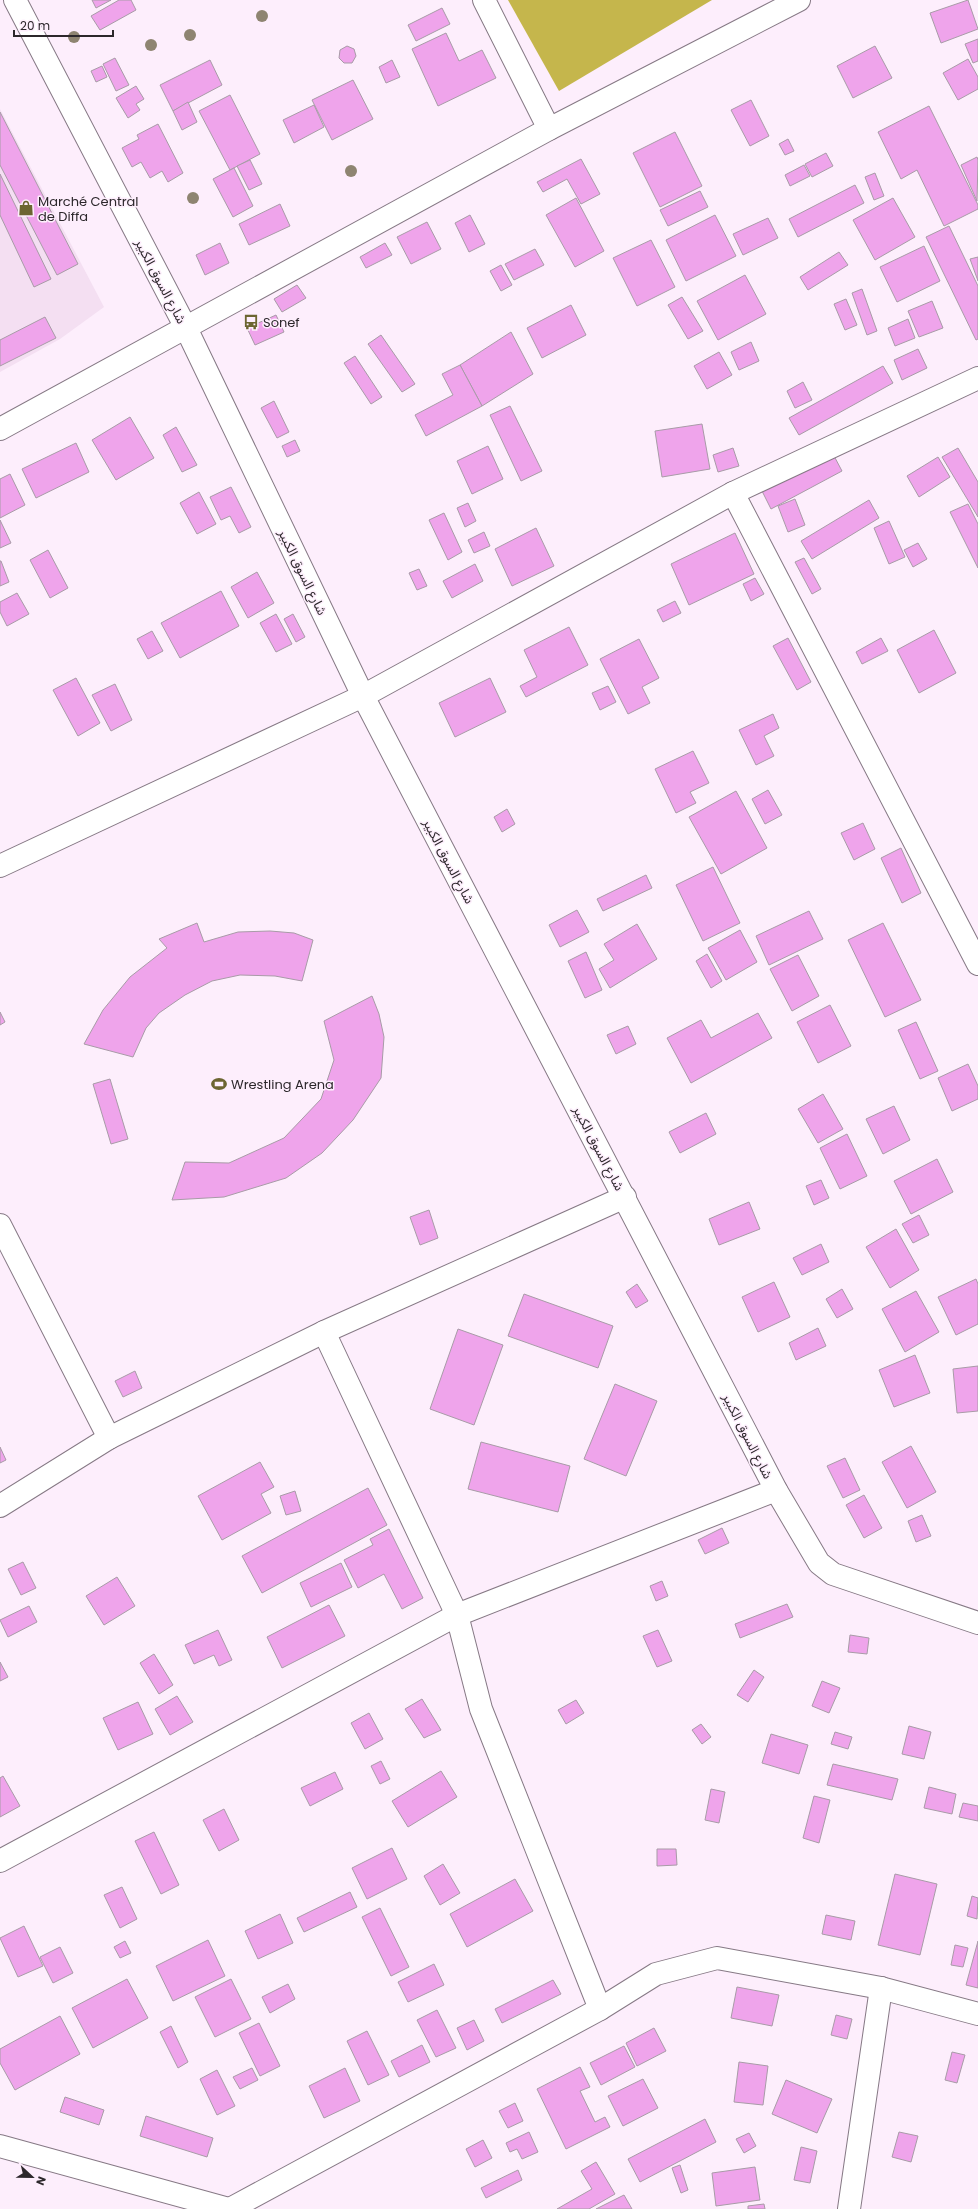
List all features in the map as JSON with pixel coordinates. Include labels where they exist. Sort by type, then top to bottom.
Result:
[{"type":"street","name":"شارع السوق الكبير","points":[[15,0],[186,328],[363,696],[625,1197],[776,1490],[819,1564],[833,1574],[978,1623]]},
{"type":"street","points":[[484,0],[549,129]]},
{"type":"street","points":[[0,429],[549,129],[799,0]]},
{"type":"street","points":[[0,866],[363,696],[733,494],[978,378]]},
{"type":"street","points":[[733,494],[978,964]]},
{"type":"street","points":[[0,1506],[109,1438],[324,1332],[625,1197]]},
{"type":"street","points":[[0,1225],[109,1438]]},
{"type":"street","points":[[324,1332],[457,1615],[481,1709],[600,2009]]},
{"type":"street","points":[[0,1861],[457,1615],[776,1490]]},
{"type":"street","points":[[0,2146],[230,2209],[600,2009],[656,1974],[717,1958],[881,1988],[978,2014]]},
{"type":"street","points":[[849,2209],[881,1988]]},
{"type":"shaded area","points":[[508,0],[712,0],[559,91]]},
{"type":"shaded area","name":"Marché Central de Diffa","points":[[0,109],[104,307],[60,339],[0,372]]},
{"type":"building","points":[[92,0],[111,0],[96,8]]},
{"type":"building","points":[[119,0],[131,0],[136,10],[100,30],[91,16]]},
{"type":"building","points":[[968,0],[978,29],[941,43],[930,13]]},
{"type":"building","points":[[442,8],[450,24],[416,41],[408,25]]},
{"type":"building","points":[[446,33],[459,61],[482,50],[496,78],[438,106],[412,49]]},
{"type":"building","points":[[978,39],[978,61],[973,63],[965,44]]},
{"type":"building","points":[[347,46],[354,49],[356,56],[352,63],[344,63],[339,58],[340,50]]},
{"type":"building","points":[[875,46],[892,78],[853,98],[837,66]]},
{"type":"building","points":[[115,58],[129,85],[116,91],[103,64]]},
{"type":"building","points":[[968,59],[978,77],[978,89],[958,100],[943,73]]},
{"type":"building","points":[[210,60],[222,85],[173,111],[160,85]]},
{"type":"building","points":[[392,60],[400,77],[386,83],[379,67]]},
{"type":"building","points":[[102,66],[107,77],[96,82],[91,71]]},
{"type":"building","points":[[353,80],[373,119],[332,140],[312,100]]},
{"type":"building","points":[[136,86],[144,99],[136,104],[140,110],[128,118],[116,98]]},
{"type":"building","points":[[230,95],[260,154],[230,170],[199,111]]},
{"type":"building","points":[[751,100],[769,136],[750,146],[731,110]]},
{"type":"building","points":[[188,102],[197,122],[182,130],[173,111]]},
{"type":"building","points":[[314,105],[324,127],[294,143],[283,120]]},
{"type":"building","points":[[929,106],[978,205],[978,209],[944,226],[917,170],[901,179],[878,132]]},
{"type":"building","points":[[0,112],[78,264],[57,275],[0,165]]},
{"type":"building","points":[[158,124],[183,173],[168,182],[162,171],[150,178],[141,162],[132,167],[122,148],[139,139],[137,135]]},
{"type":"building","points":[[675,132],[702,186],[660,207],[633,153]]},
{"type":"building","points":[[788,139],[794,151],[785,155],[779,144]]},
{"type":"building","points":[[826,153],[833,166],[812,177],[805,164]]},
{"type":"building","points":[[977,157],[978,160],[977,201],[961,165]]},
{"type":"building","points":[[581,159],[600,194],[581,204],[567,179],[543,192],[537,182]]},
{"type":"building","points":[[250,160],[262,184],[249,190],[237,166]]},
{"type":"building","points":[[804,165],[810,176],[790,186],[785,175]]},
{"type":"building","points":[[234,168],[253,206],[233,217],[213,179]]},
{"type":"building","points":[[875,173],[884,196],[874,200],[865,177]]},
{"type":"building","points":[[0,174],[51,279],[34,287],[0,215]]},
{"type":"building","points":[[855,185],[864,203],[798,237],[789,219]]},
{"type":"building","points":[[700,191],[708,207],[668,226],[660,210]]},
{"type":"building","points":[[576,198],[604,251],[575,267],[546,215]]},
{"type":"building","points":[[893,198],[915,237],[875,260],[853,220]]},
{"type":"building","points":[[280,204],[290,226],[249,245],[239,224]]},
{"type":"building","points":[[470,215],[485,244],[469,252],[455,223]]},
{"type":"building","points":[[715,215],[736,256],[686,281],[666,240]]},
{"type":"building","points":[[768,218],[778,238],[743,255],[733,234]]},
{"type":"building","points":[[427,222],[441,249],[411,264],[397,237]]},
{"type":"building","points":[[949,226],[978,286],[978,339],[976,340],[926,237]]},
{"type":"building","points":[[651,240],[675,287],[637,306],[613,258]]},
{"type":"building","points":[[220,243],[229,263],[205,275],[196,255]]},
{"type":"building","points":[[385,243],[392,255],[366,268],[360,257]]},
{"type":"building","points":[[924,246],[940,281],[897,302],[880,267]]},
{"type":"building","points":[[535,249],[544,265],[514,280],[505,264]]},
{"type":"building","points":[[839,252],[848,265],[808,290],[800,277]]},
{"type":"building","points":[[978,257],[978,281],[970,259]]},
{"type":"building","points":[[501,265],[512,285],[501,291],[490,271]]},
{"type":"building","points":[[745,275],[766,314],[718,340],[697,301]]},
{"type":"building","points":[[297,285],[306,298],[282,312],[274,299]]},
{"type":"building","points":[[862,289],[877,331],[867,335],[852,293]]},
{"type":"building","points":[[682,297],[703,331],[688,339],[668,305]]},
{"type":"building","points":[[846,299],[857,325],[845,330],[834,304]]},
{"type":"building","points":[[932,301],[943,328],[919,337],[908,311]]},
{"type":"building","points":[[571,305],[586,335],[542,358],[527,328]]},
{"type":"building","points":[[276,315],[284,332],[255,345],[247,328]]},
{"type":"building","points":[[45,317],[56,338],[0,366],[0,340]]},
{"type":"building","points":[[908,319],[915,338],[895,346],[888,328]]},
{"type":"building","points":[[511,332],[533,374],[482,406],[460,365]]},
{"type":"building","points":[[381,335],[415,384],[402,392],[368,344]]},
{"type":"building","points":[[751,342],[759,361],[739,370],[731,352]]},
{"type":"building","points":[[918,349],[927,368],[902,380],[894,360]]},
{"type":"building","points":[[719,352],[732,375],[707,389],[694,366]]},
{"type":"building","points":[[355,356],[382,397],[371,404],[344,363]]},
{"type":"building","points":[[460,365],[482,406],[426,436],[415,415],[453,395],[442,374]]},
{"type":"building","points":[[883,366],[893,383],[799,435],[789,418]]},
{"type":"building","points":[[803,382],[812,400],[795,408],[787,391]]},
{"type":"building","points":[[274,401],[289,432],[277,438],[261,408]]},
{"type":"building","points":[[510,406],[542,471],[521,481],[490,415]]},
{"type":"building","points":[[130,417],[154,458],[116,480],[92,440]]},
{"type":"building","points":[[702,424],[710,469],[662,477],[655,431]]},
{"type":"building","points":[[176,427],[197,465],[182,472],[163,435]]},
{"type":"building","points":[[295,440],[300,451],[287,457],[282,446]]},
{"type":"building","points":[[76,443],[89,472],[36,498],[22,469]]},
{"type":"building","points":[[488,446],[503,479],[472,494],[457,461]]},
{"type":"building","points":[[733,448],[739,466],[718,472],[713,455]]},
{"type":"building","points":[[958,448],[978,482],[978,517],[942,457]]},
{"type":"building","points":[[833,454],[842,471],[771,509],[762,491]]},
{"type":"building","points":[[938,457],[950,477],[919,497],[907,476]]},
{"type":"building","points":[[10,474],[25,505],[0,518],[0,479]]},
{"type":"building","points":[[231,487],[251,527],[239,533],[230,516],[221,520],[210,497]]},
{"type":"building","points":[[199,492],[216,524],[197,534],[180,503]]},
{"type":"building","points":[[795,499],[805,525],[788,532],[778,506]]},
{"type":"building","points":[[869,500],[879,518],[812,559],[801,541]]},
{"type":"building","points":[[468,503],[476,521],[465,527],[457,508]]},
{"type":"building","points":[[968,504],[978,524],[978,568],[950,512]]},
{"type":"building","points":[[444,513],[462,552],[448,560],[429,520]]},
{"type":"building","points":[[0,520],[11,543],[0,548]]},
{"type":"building","points":[[889,521],[905,557],[889,564],[874,528]]},
{"type":"building","points":[[536,528],[554,566],[512,586],[495,549]]},
{"type":"building","points":[[484,532],[490,546],[474,553],[468,540]]},
{"type":"building","points":[[735,533],[754,574],[689,605],[671,564]]},
{"type":"building","points":[[918,543],[927,559],[913,567],[904,550]]},
{"type":"building","points":[[48,550],[68,588],[50,598],[30,560]]},
{"type":"building","points":[[804,558],[821,589],[812,594],[795,562]]},
{"type":"building","points":[[0,561],[9,582],[0,586]]},
{"type":"building","points":[[475,564],[483,581],[452,598],[443,581]]},
{"type":"building","points":[[419,569],[427,586],[417,590],[409,573]]},
{"type":"building","points":[[257,572],[274,603],[248,618],[231,587]]},
{"type":"building","points":[[755,578],[764,594],[751,601],[743,584]]},
{"type":"building","points":[[221,591],[239,626],[180,658],[161,623]]},
{"type":"building","points":[[17,593],[29,614],[7,626],[0,612],[0,602]]},
{"type":"building","points":[[675,601],[681,613],[663,622],[657,610]]},
{"type":"building","points":[[276,614],[292,644],[276,652],[260,623]]},
{"type":"building","points":[[293,614],[305,637],[296,642],[284,619]]},
{"type":"building","points":[[569,627],[588,665],[526,697],[520,686],[537,677],[524,650]]},
{"type":"building","points":[[934,630],[956,673],[919,693],[897,650]]},
{"type":"building","points":[[152,631],[163,651],[148,659],[137,639]]},
{"type":"building","points":[[788,638],[811,682],[797,690],[773,646]]},
{"type":"building","points":[[881,638],[888,651],[862,664],[856,652]]},
{"type":"building","points":[[639,639],[659,678],[642,687],[650,703],[628,714],[600,659]]},
{"type":"building","points":[[76,678],[100,723],[78,736],[53,690]]},
{"type":"building","points":[[490,678],[506,712],[455,737],[439,703]]},
{"type":"building","points":[[115,684],[132,720],[111,731],[92,695]]},
{"type":"building","points":[[608,686],[616,702],[600,710],[592,693]]},
{"type":"building","points":[[773,714],[779,728],[764,736],[774,756],[756,765],[739,730]]},
{"type":"building","points":[[693,751],[709,783],[690,792],[696,803],[676,813],[655,769]]},
{"type":"building","points":[[768,790],[782,815],[765,824],[752,799]]},
{"type":"building","points":[[736,791],[767,848],[721,874],[689,817]]},
{"type":"building","points":[[507,809],[515,824],[502,832],[494,817]]},
{"type":"building","points":[[863,823],[875,849],[854,860],[841,833]]},
{"type":"building","points":[[901,848],[921,893],[902,903],[881,858]]},
{"type":"building","points":[[713,867],[740,923],[703,941],[676,885]]},
{"type":"building","points":[[646,875],[652,888],[603,911],[597,899]]},
{"type":"building","points":[[577,910],[589,932],[560,947],[549,925]]},
{"type":"building","points":[[809,911],[823,939],[769,965],[756,936]]},
{"type":"building","points":[[197,923],[204,942],[238,932],[270,931],[294,933],[313,940],[302,981],[275,976],[240,975],[212,981],[185,995],[159,1013],[146,1028],[133,1057],[84,1044],[103,1010],[130,977],[167,948],[159,939]]},
{"type":"building","points":[[883,923],[921,1000],[885,1017],[848,940]]},
{"type":"building","points":[[637,924],[657,959],[610,988],[599,969],[614,960],[604,944]]},
{"type":"building","points":[[740,930],[757,962],[726,980],[708,948]]},
{"type":"building","points":[[586,952],[602,990],[585,998],[568,961]]},
{"type":"building","points":[[707,954],[722,981],[711,988],[696,961]]},
{"type":"building","points":[[798,955],[819,996],[792,1011],[770,969]]},
{"type":"building","points":[[372,996],[379,1014],[384,1037],[381,1078],[353,1120],[322,1153],[286,1178],[224,1197],[172,1200],[185,1162],[229,1163],[284,1138],[321,1099],[334,1060],[324,1021]]},
{"type":"building","points":[[830,1005],[851,1046],[818,1063],[797,1022]]},
{"type":"building","points":[[0,1012],[5,1022],[0,1025]]},
{"type":"building","points":[[758,1013],[772,1038],[691,1083],[667,1038],[701,1020],[711,1038]]},
{"type":"building","points":[[916,1022],[938,1071],[920,1079],[898,1030]]},
{"type":"building","points":[[628,1026],[636,1044],[616,1054],[607,1035]]},
{"type":"building","points":[[968,1064],[978,1086],[978,1099],[952,1111],[938,1078]]},
{"type":"building","points":[[110,1079],[128,1139],[111,1144],[93,1084]]},
{"type":"building","points":[[823,1094],[843,1129],[818,1143],[798,1109]]},
{"type":"building","points":[[894,1106],[910,1140],[883,1154],[866,1119]]},
{"type":"building","points":[[706,1113],[716,1134],[680,1153],[669,1132]]},
{"type":"building","points":[[847,1134],[867,1176],[840,1189],[820,1148]]},
{"type":"building","points":[[937,1159],[953,1192],[911,1214],[894,1181]]},
{"type":"building","points":[[821,1180],[829,1198],[814,1205],[806,1186]]},
{"type":"building","points":[[749,1202],[760,1229],[719,1245],[709,1219]]},
{"type":"building","points":[[429,1210],[438,1238],[420,1245],[410,1217]]},
{"type":"building","points":[[919,1215],[929,1235],[913,1243],[902,1224]]},
{"type":"building","points":[[896,1229],[919,1270],[890,1288],[866,1247]]},
{"type":"building","points":[[821,1244],[829,1262],[802,1275],[793,1258]]},
{"type":"building","points":[[976,1279],[978,1284],[978,1324],[956,1335],[938,1297]]},
{"type":"building","points":[[774,1282],[790,1317],[758,1332],[742,1297]]},
{"type":"building","points":[[637,1284],[648,1301],[636,1308],[626,1292]]},
{"type":"building","points":[[842,1289],[853,1309],[837,1318],[826,1299]]},
{"type":"building","points":[[916,1291],[939,1332],[905,1352],[882,1309]]},
{"type":"building","points":[[524,1294],[613,1326],[598,1368],[508,1336]]},
{"type":"building","points":[[818,1328],[826,1346],[796,1360],[789,1343]]},
{"type":"building","points":[[458,1329],[503,1345],[474,1425],[430,1409]]},
{"type":"building","points":[[915,1355],[930,1393],[894,1407],[879,1370]]},
{"type":"building","points":[[978,1366],[978,1411],[957,1413],[953,1369]]},
{"type":"building","points":[[135,1371],[142,1388],[123,1397],[115,1381]]},
{"type":"building","points":[[615,1384],[657,1401],[626,1476],[584,1459]]},
{"type":"building","points":[[481,1442],[570,1466],[558,1512],[468,1489]]},
{"type":"building","points":[[911,1446],[936,1492],[907,1508],[882,1462]]},
{"type":"building","points":[[0,1447],[6,1460],[0,1463]]},
{"type":"building","points":[[845,1458],[860,1490],[843,1498],[827,1466]]},
{"type":"building","points":[[260,1462],[274,1487],[261,1494],[271,1513],[222,1540],[198,1496]]},
{"type":"building","points":[[368,1488],[387,1525],[262,1593],[242,1556]]},
{"type":"building","points":[[295,1491],[301,1511],[286,1515],[280,1496]]},
{"type":"building","points":[[864,1495],[882,1528],[864,1538],[846,1505]]},
{"type":"building","points":[[922,1515],[931,1536],[916,1542],[908,1521]]},
{"type":"building","points":[[722,1528],[729,1543],[705,1554],[698,1540]]},
{"type":"building","points":[[389,1529],[423,1598],[402,1609],[384,1574],[358,1588],[344,1560],[373,1545],[370,1539]]},
{"type":"building","points":[[23,1562],[36,1588],[21,1595],[8,1569]]},
{"type":"building","points":[[341,1563],[352,1587],[311,1607],[300,1583]]},
{"type":"building","points":[[117,1577],[135,1606],[104,1625],[86,1596]]},
{"type":"building","points":[[662,1581],[668,1596],[656,1601],[650,1586]]},
{"type":"building","points":[[787,1604],[793,1617],[740,1638],[735,1624]]},
{"type":"building","points":[[329,1605],[345,1636],[282,1668],[267,1637]]},
{"type":"building","points":[[29,1606],[37,1622],[8,1637],[0,1620]]},
{"type":"building","points":[[218,1630],[232,1660],[219,1666],[214,1655],[194,1664],[185,1645]]},
{"type":"building","points":[[658,1630],[672,1661],[657,1667],[643,1636]]},
{"type":"building","points":[[850,1635],[869,1638],[867,1654],[848,1652]]},
{"type":"building","points":[[154,1654],[173,1685],[159,1694],[140,1663]]},
{"type":"building","points":[[0,1662],[8,1677],[0,1681]]},
{"type":"building","points":[[754,1670],[764,1677],[748,1702],[737,1695]]},
{"type":"building","points":[[822,1681],[840,1688],[829,1713],[812,1706]]},
{"type":"building","points":[[177,1696],[193,1722],[170,1735],[155,1709]]},
{"type":"building","points":[[422,1699],[441,1730],[424,1738],[405,1709]]},
{"type":"building","points":[[576,1700],[584,1713],[566,1724],[558,1710]]},
{"type":"building","points":[[138,1702],[153,1734],[118,1750],[103,1718]]},
{"type":"building","points":[[369,1713],[383,1739],[365,1749],[351,1723]]},
{"type":"building","points":[[701,1724],[711,1737],[702,1744],[692,1730]]},
{"type":"building","points":[[909,1726],[931,1732],[924,1759],[902,1754]]},
{"type":"building","points":[[835,1732],[852,1737],[848,1749],[831,1744]]},
{"type":"building","points":[[771,1734],[808,1745],[799,1774],[762,1763]]},
{"type":"building","points":[[381,1761],[390,1779],[380,1784],[371,1766]]},
{"type":"building","points":[[833,1764],[898,1779],[892,1800],[827,1785]]},
{"type":"building","points":[[441,1771],[457,1797],[408,1827],[392,1801]]},
{"type":"building","points":[[335,1772],[343,1789],[310,1806],[301,1788]]},
{"type":"building","points":[[3,1776],[20,1806],[0,1817],[0,1778]]},
{"type":"building","points":[[929,1787],[956,1794],[952,1814],[924,1808]]},
{"type":"building","points":[[711,1789],[725,1792],[719,1823],[705,1820]]},
{"type":"building","points":[[814,1796],[830,1800],[819,1843],[803,1838]]},
{"type":"building","points":[[963,1803],[978,1806],[978,1821],[959,1817]]},
{"type":"building","points":[[224,1809],[239,1840],[219,1851],[203,1820]]},
{"type":"building","points":[[154,1832],[179,1885],[161,1894],[135,1841]]},
{"type":"building","points":[[392,1848],[407,1879],[367,1899],[352,1868]]},
{"type":"building","points":[[657,1849],[676,1849],[677,1865],[657,1866]]},
{"type":"building","points":[[443,1864],[460,1893],[440,1905],[424,1876]]},
{"type":"building","points":[[895,1874],[937,1884],[920,1955],[878,1945]]},
{"type":"building","points":[[515,1879],[533,1911],[467,1947],[450,1914]]},
{"type":"building","points":[[122,1887],[137,1919],[120,1928],[104,1895]]},
{"type":"building","points":[[350,1892],[357,1907],[304,1932],[297,1918]]},
{"type":"building","points":[[972,1896],[978,1898],[977,1919],[967,1916]]},
{"type":"building","points":[[380,1908],[409,1967],[391,1976],[362,1917]]},
{"type":"building","points":[[280,1914],[293,1943],[258,1959],[245,1931]]},
{"type":"building","points":[[826,1915],[855,1921],[851,1940],[822,1934]]},
{"type":"building","points":[[24,1926],[43,1966],[18,1977],[0,1938]]},
{"type":"building","points":[[208,1940],[225,1976],[173,2001],[156,1966]]},
{"type":"building","points":[[125,1941],[131,1953],[120,1958],[114,1947]]},
{"type":"building","points":[[978,1941],[978,1988],[966,1985]]},
{"type":"building","points":[[955,1945],[968,1948],[963,1967],[951,1965]]},
{"type":"building","points":[[60,1947],[73,1973],[53,1983],[40,1957]]},
{"type":"building","points":[[434,1964],[444,1985],[408,2002],[398,1982]]},
{"type":"building","points":[[127,1979],[148,2018],[93,2048],[72,2008]]},
{"type":"building","points":[[231,1979],[251,2019],[215,2037],[195,1997]]},
{"type":"building","points":[[553,1980],[561,1994],[502,2023],[495,2009]]},
{"type":"building","points":[[288,1984],[295,1999],[270,2013],[262,1997]]},
{"type":"building","points":[[737,1987],[779,1995],[772,2026],[731,2018]]},
{"type":"building","points":[[437,2010],[456,2048],[436,2057],[417,2020]]},
{"type":"building","points":[[836,2015],[852,2019],[847,2039],[831,2035]]},
{"type":"building","points":[[60,2016],[80,2054],[15,2090],[0,2063],[0,2049]]},
{"type":"building","points":[[474,2020],[484,2041],[467,2050],[457,2028]]},
{"type":"building","points":[[259,2023],[280,2066],[260,2076],[239,2033]]},
{"type":"building","points":[[171,2026],[188,2062],[178,2068],[160,2032]]},
{"type":"building","points":[[654,2028],[666,2051],[637,2066],[626,2043]]},
{"type":"building","points":[[367,2031],[389,2075],[368,2085],[347,2041]]},
{"type":"building","points":[[422,2045],[430,2062],[399,2077],[391,2061]]},
{"type":"building","points":[[624,2046],[635,2067],[601,2085],[590,2063]]},
{"type":"building","points":[[952,2052],[965,2055],[957,2083],[945,2080]]},
{"type":"building","points":[[739,2062],[768,2066],[763,2105],[734,2102]]},
{"type":"building","points":[[580,2067],[590,2087],[580,2091],[595,2122],[605,2117],[610,2127],[566,2149],[537,2089]]},
{"type":"building","points":[[252,2068],[258,2080],[240,2089],[233,2077]]},
{"type":"building","points":[[345,2068],[360,2101],[324,2118],[309,2086]]},
{"type":"building","points":[[217,2070],[235,2106],[217,2115],[200,2079]]},
{"type":"building","points":[[643,2079],[658,2108],[623,2126],[608,2096]]},
{"type":"building","points":[[786,2080],[832,2099],[817,2133],[772,2114]]},
{"type":"building","points":[[65,2097],[104,2110],[99,2125],[60,2112]]},
{"type":"building","points":[[515,2103],[523,2121],[508,2128],[499,2111]]},
{"type":"building","points":[[146,2116],[213,2138],[207,2157],[140,2136]]},
{"type":"building","points":[[705,2119],[716,2142],[640,2182],[628,2159]]},
{"type":"building","points":[[529,2132],[538,2152],[522,2159],[517,2149],[510,2152],[506,2143]]},
{"type":"building","points":[[899,2132],[918,2136],[911,2162],[892,2157]]},
{"type":"building","points":[[749,2133],[756,2146],[744,2153],[736,2139]]},
{"type":"building","points":[[483,2140],[492,2158],[475,2167],[466,2149]]},
{"type":"building","points":[[801,2147],[817,2151],[810,2183],[794,2180]]},
{"type":"building","points":[[596,2162],[615,2194],[589,2209],[557,2209],[592,2189],[581,2171]]},
{"type":"building","points":[[680,2165],[688,2190],[681,2193],[672,2168]]},
{"type":"building","points":[[755,2167],[760,2200],[716,2206],[712,2173]]},
{"type":"building","points":[[518,2170],[522,2180],[486,2198],[481,2188]]},
{"type":"building","points":[[624,2195],[632,2209],[596,2209]]},
{"type":"building","points":[[764,2204],[765,2209],[748,2209],[748,2206]]},
{"type":"place","name":"Marché Central de Diffa","points":[[26,208]]},
{"type":"place","name":"Sonef","points":[[251,322]]},
{"type":"place","name":"Wrestling Arena","points":[[219,1084]]}]
